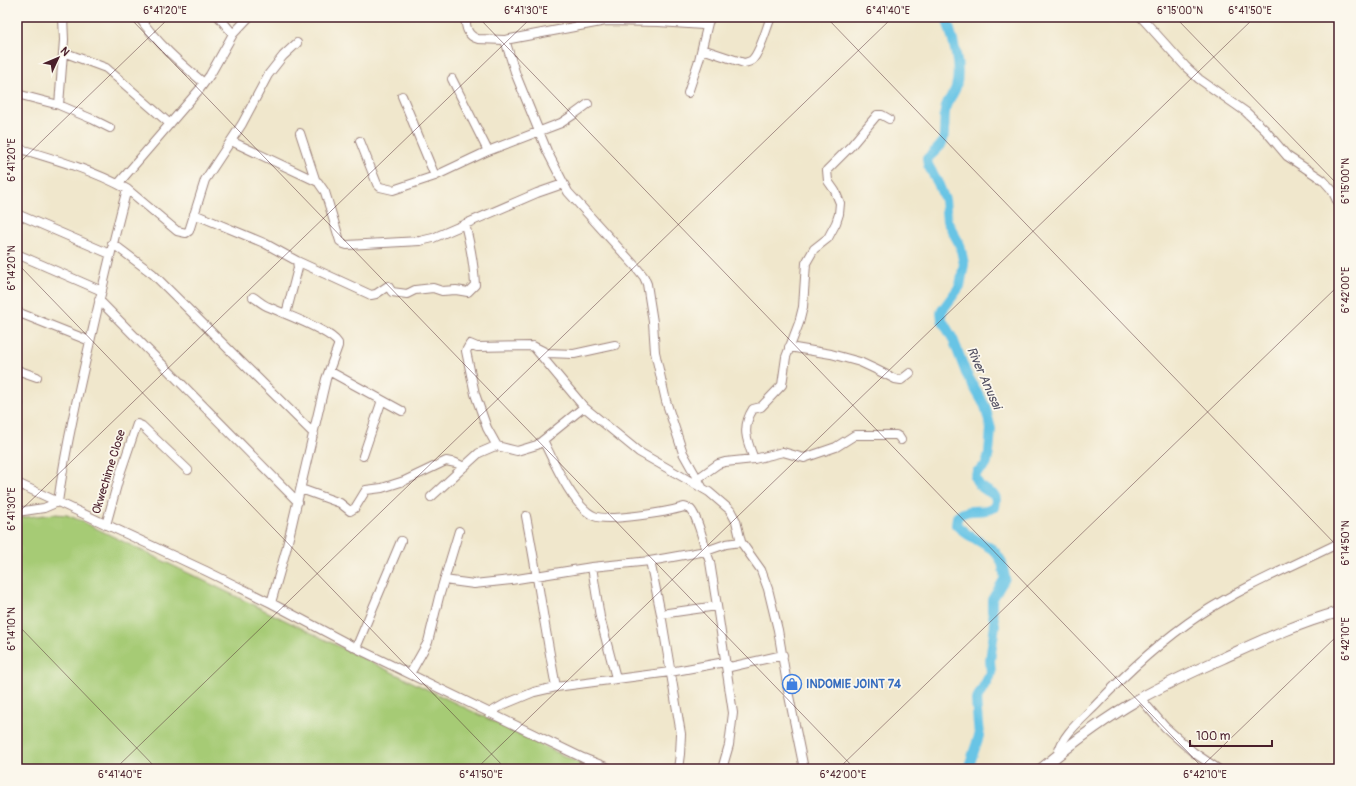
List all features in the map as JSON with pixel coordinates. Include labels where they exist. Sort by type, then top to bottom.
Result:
[{"type":"main road","points":[[1040,769],[1058,754],[1140,698],[1288,628],[1339,612]]},
{"type":"street","points":[[59,106],[64,40],[63,17]]},
{"type":"street","points":[[139,17],[155,39],[204,84]]},
{"type":"street","points":[[219,17],[233,34]]},
{"type":"street","points":[[118,184],[204,84],[233,34],[249,17]]},
{"type":"street","points":[[465,17],[468,32],[474,38],[505,40],[606,21],[703,25],[709,20]]},
{"type":"street","points":[[702,48],[744,63],[750,62],[759,48],[771,17]]},
{"type":"street","points":[[1141,17],[1192,74],[1254,118],[1287,156],[1323,180],[1332,190],[1339,205]]},
{"type":"street","points":[[688,93],[709,20]]},
{"type":"street","points":[[505,40],[516,75],[539,133],[563,184],[572,197],[644,277],[647,284],[653,322],[658,372],[666,402],[683,453],[703,488]]},
{"type":"street","points":[[17,148],[61,161],[118,184],[127,189],[177,231],[186,233],[189,231],[198,197],[205,180],[231,142],[268,75],[283,56],[297,43]]},
{"type":"street","points":[[63,52],[111,71],[170,124]]},
{"type":"street","points":[[452,78],[488,151]]},
{"type":"street","points":[[17,94],[59,106],[110,128]]},
{"type":"street","points":[[402,96],[435,176]]},
{"type":"street","points":[[360,141],[377,184],[393,190],[435,176],[488,151],[539,133],[573,116],[588,104]]},
{"type":"street","points":[[754,459],[747,439],[747,421],[753,409],[761,407],[782,385],[784,367],[789,347],[799,323],[803,308],[806,263],[814,249],[828,238],[839,214],[840,208],[838,198],[828,181],[827,170],[851,146],[877,115],[882,115],[889,119]]},
{"type":"street","points":[[300,133],[314,180]]},
{"type":"street","points":[[231,142],[314,180],[321,185],[325,192],[340,241],[344,244],[420,241],[432,238],[537,193],[563,184]]},
{"type":"street","points":[[58,502],[64,460],[99,300],[112,243],[127,189]]},
{"type":"street","points":[[17,214],[110,254]]},
{"type":"street","points":[[194,214],[258,240],[297,261],[371,295],[376,294],[388,286],[392,292],[407,294],[415,290],[433,288],[442,291],[456,290],[468,292],[474,287],[474,276],[469,238],[465,224]]},
{"type":"street","points":[[112,243],[153,274],[314,434]]},
{"type":"street","points":[[17,254],[102,291]]},
{"type":"street","points":[[286,314],[298,268],[297,261]]},
{"type":"street","points":[[253,297],[268,307],[286,314],[336,339],[338,342],[329,371],[302,489],[271,603]]},
{"type":"street","points":[[99,300],[298,502]]},
{"type":"street","points":[[17,312],[90,341]]},
{"type":"street","points":[[497,446],[486,428],[475,394],[466,351],[470,344],[477,347],[533,346],[547,353],[574,354],[615,345]]},
{"type":"street","points":[[533,346],[584,407],[639,452],[703,488],[730,510],[736,521],[741,542],[761,570],[768,589],[783,656],[804,769]]},
{"type":"street","points":[[789,347],[830,354],[860,362],[895,380],[901,380],[910,373]]},
{"type":"street","points":[[17,370],[37,377]]},
{"type":"street","points":[[329,371],[402,411]]},
{"type":"street","points":[[363,456],[382,400]]},
{"type":"street","points":[[431,497],[479,453],[488,448],[497,446],[517,451],[531,447],[543,440],[584,407]]},
{"type":"street","name":"Okwechime Close","points":[[106,525],[120,474],[137,424],[142,426],[188,470]]},
{"type":"street","points":[[698,479],[721,463],[754,459],[783,452],[804,458],[836,447],[855,435],[896,435],[899,436],[901,440]]},
{"type":"street","points":[[543,440],[571,493],[587,511],[594,516],[617,518],[684,507],[692,510],[710,562],[733,713],[729,746],[722,769]]},
{"type":"street","points":[[302,489],[340,503],[350,511],[355,508],[366,490],[382,488],[404,481],[446,461],[450,461],[464,467]]},
{"type":"street","points":[[17,483],[271,603],[356,648],[489,713],[583,758],[611,769]]},
{"type":"street","points":[[17,512],[44,508],[58,502]]},
{"type":"street","points":[[526,516],[545,632],[556,687]]},
{"type":"street","points":[[410,674],[428,642],[444,580],[459,531]]},
{"type":"street","points":[[356,648],[401,541]]},
{"type":"street","points":[[444,580],[474,584],[537,577],[592,567],[650,561],[741,542]]},
{"type":"street","points":[[1058,754],[1060,746],[1066,736],[1091,709],[1138,664],[1174,633],[1202,613],[1339,543]]},
{"type":"street","points":[[650,561],[661,614],[681,734],[678,769]]},
{"type":"street","points":[[592,567],[600,617],[616,678]]},
{"type":"street","points":[[661,614],[717,606]]},
{"type":"street","points":[[725,662],[730,667],[783,656]]},
{"type":"street","points":[[489,713],[505,704],[534,692],[556,687],[670,672],[725,662]]},
{"type":"street","points":[[1140,698],[1165,727],[1187,747],[1218,769]]},
{"type":"green space","points":[[55,514],[67,515],[79,520],[591,769],[17,769],[17,518]]},
{"type":"waterway","name":"River Anusai","points":[[946,17],[956,52],[958,79],[955,90],[946,106],[944,136],[942,143],[927,159],[928,165],[945,200],[947,221],[960,245],[964,264],[960,286],[941,312],[942,320],[953,339],[966,373],[985,406],[991,429],[989,453],[986,465],[977,472],[975,478],[980,486],[994,495],[996,499],[995,507],[985,510],[966,512],[957,517],[956,525],[996,553],[1002,562],[1005,578],[992,600],[995,625],[990,660],[991,673],[976,700],[979,736],[968,769]]},
{"type":"place","name":"INDOMIE JOINT 74","points":[[792,684]]}]
